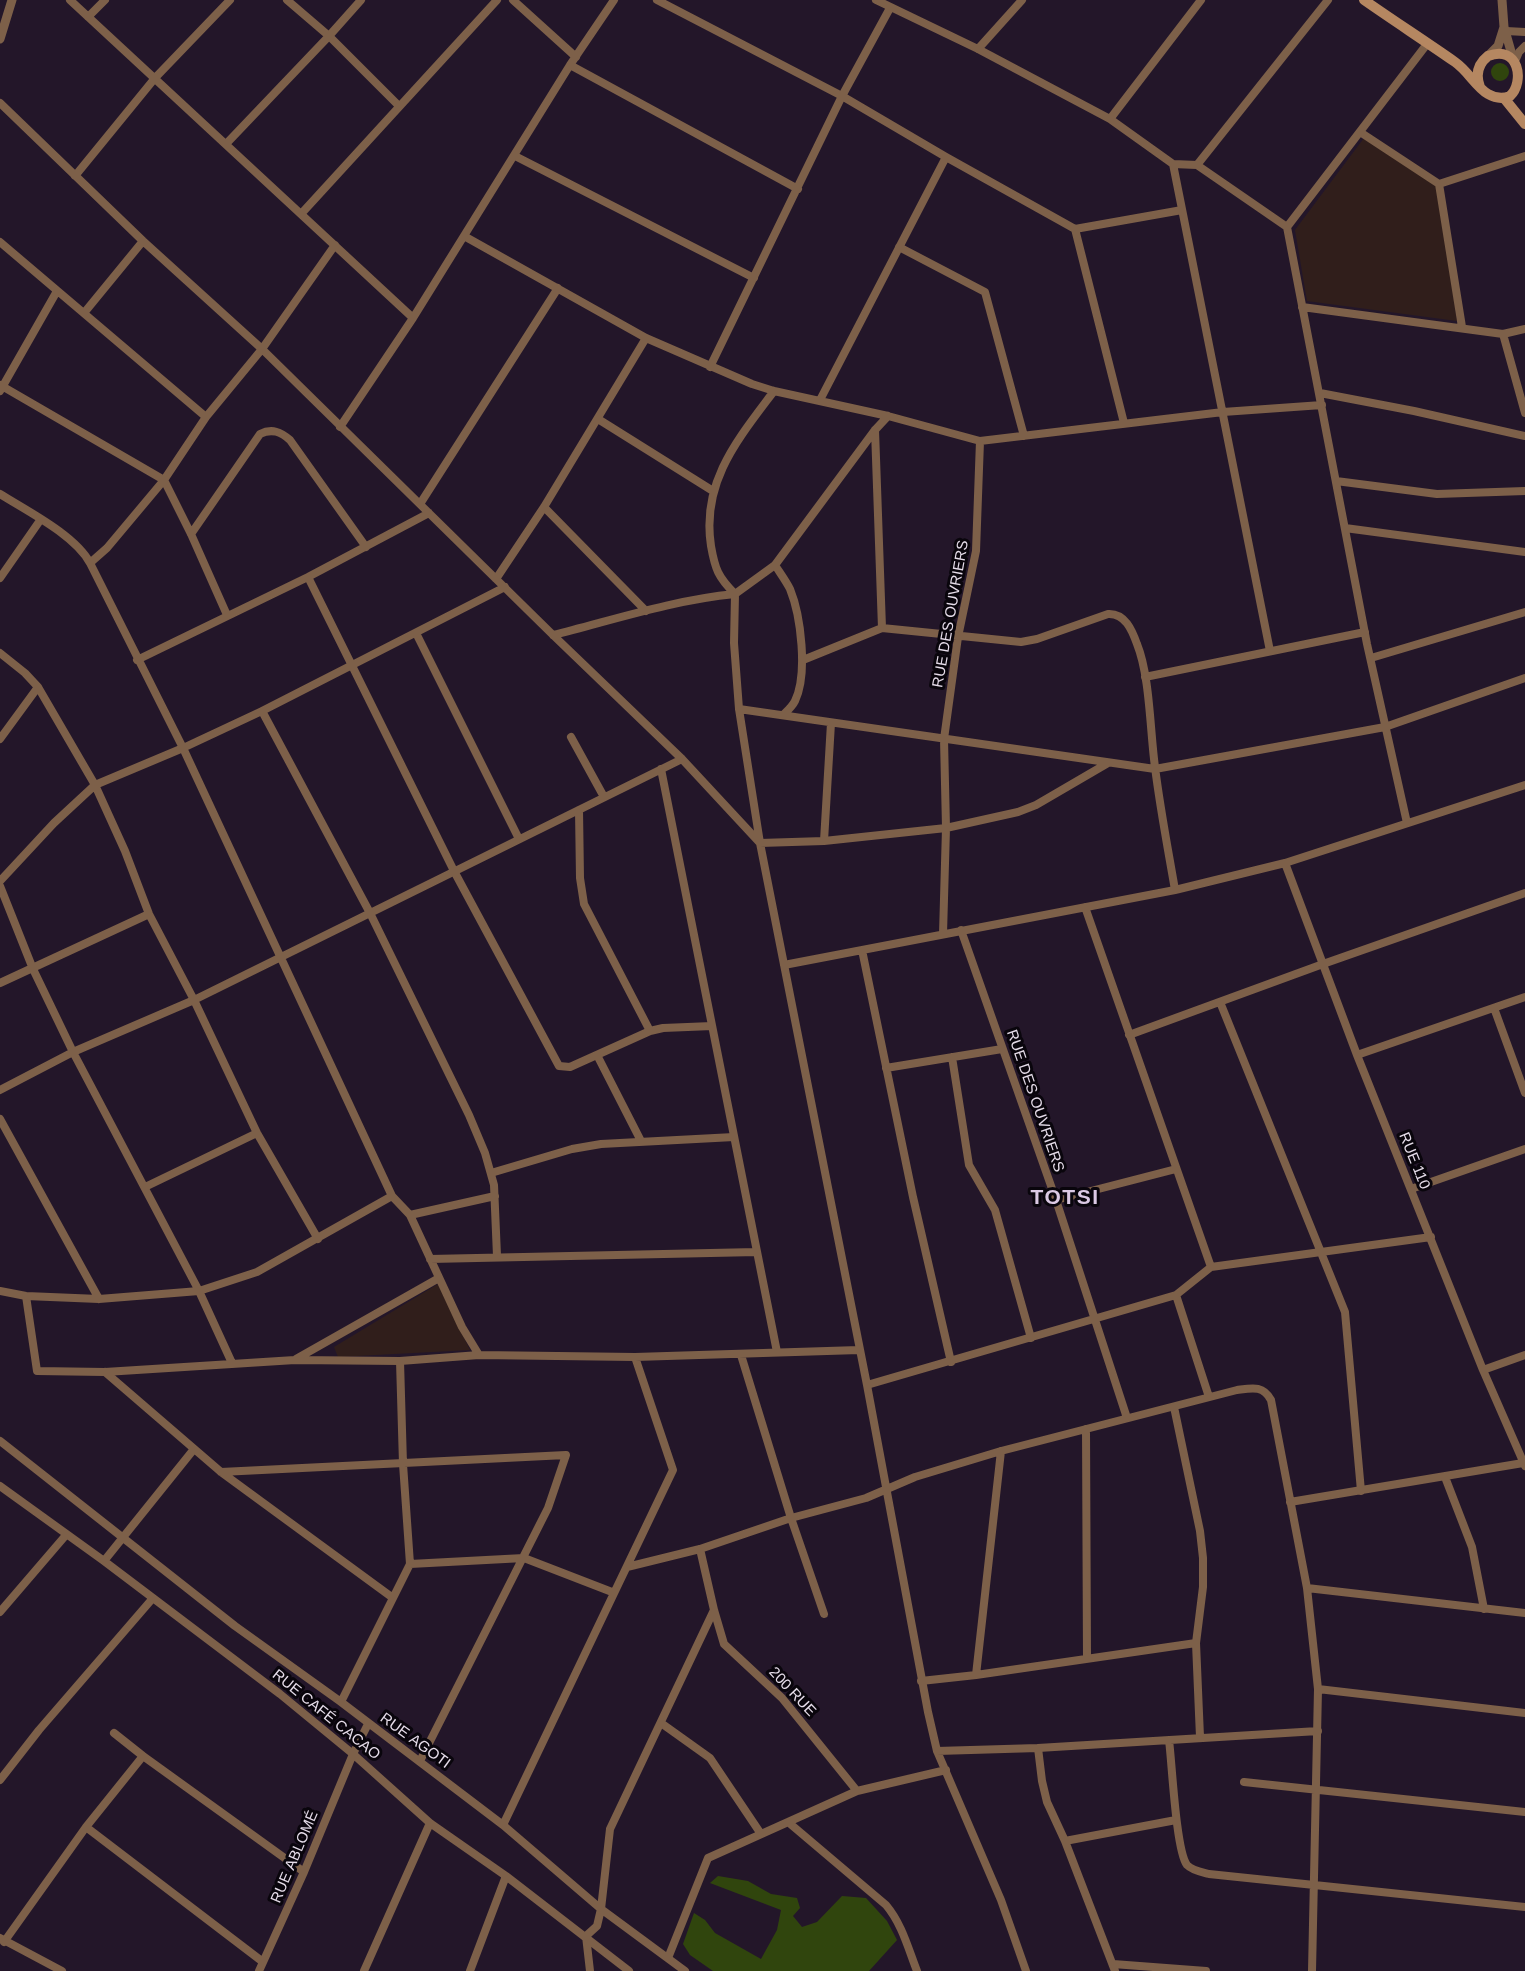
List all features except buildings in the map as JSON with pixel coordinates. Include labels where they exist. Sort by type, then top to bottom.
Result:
[{"type":"main road","points":[[1364,0],[1457,64],[1480,87],[1490,96],[1504,98],[1512,95],[1523,85],[1522,70],[1514,57],[1496,53],[1488,56],[1478,68],[1480,87]]},
{"type":"main road","points":[[1457,64],[1478,68]]},
{"type":"main road","points":[[1504,98],[1525,124]]},
{"type":"street","points":[[0,39],[12,0]]},
{"type":"street","points":[[70,0],[413,318]]},
{"type":"street","points":[[88,17],[105,0]]},
{"type":"street","points":[[75,176],[155,78],[230,0]]},
{"type":"street","points":[[287,0],[329,36],[399,106]]},
{"type":"street","points":[[226,144],[361,0]]},
{"type":"street","points":[[301,214],[497,0]]},
{"type":"street","points":[[513,0],[576,57]]},
{"type":"street","points":[[340,427],[413,318],[570,65],[614,0]]},
{"type":"street","points":[[657,0],[842,96],[1074,229],[1182,210]]},
{"type":"street","points":[[876,0],[978,49],[1110,119],[1173,164],[1197,165],[1287,227],[1365,632],[1407,823]]},
{"type":"street","points":[[978,49],[1022,0]]},
{"type":"street","points":[[1110,119],[1201,0]]},
{"type":"street","points":[[1197,165],[1328,0]]},
{"type":"street","points":[[1502,0],[1505,29],[1514,57],[1525,46]]},
{"type":"street","points":[[710,367],[842,96],[890,8]]},
{"type":"street","points":[[1505,29],[1525,32]]},
{"type":"street","points":[[1488,56],[1498,46],[1505,29]]},
{"type":"street","points":[[1287,227],[1427,44]]},
{"type":"street","points":[[570,65],[798,189]]},
{"type":"street","points":[[0,103],[143,242],[262,349],[682,759],[760,843],[824,841],[946,828],[1028,809],[1108,763]]},
{"type":"street","points":[[1360,132],[1439,184],[1462,327]]},
{"type":"street","points":[[515,156],[754,278]]},
{"type":"street","points":[[1439,184],[1525,156]]},
{"type":"street","points":[[820,400],[946,157]]},
{"type":"street","points":[[1173,164],[1269,651]]},
{"type":"street","points":[[1074,229],[1124,423]]},
{"type":"street","points":[[464,236],[646,338],[710,367],[774,391],[888,416],[980,441],[1223,412],[1322,405]]},
{"type":"street","points":[[0,242],[206,417]]},
{"type":"street","points":[[84,313],[143,242]]},
{"type":"street","points":[[90,563],[107,548],[164,480],[206,417],[262,349],[335,245]]},
{"type":"street","points":[[899,247],[985,292],[1024,436]]},
{"type":"street","points":[[420,504],[558,288]]},
{"type":"street","points":[[57,291],[1,387],[164,480],[227,615]]},
{"type":"street","points":[[1302,307],[1503,334],[1525,329]]},
{"type":"street","points":[[1503,334],[1525,413]]},
{"type":"street","points":[[496,579],[544,507],[646,338]]},
{"type":"street","points":[[774,391],[734,445],[713,491],[709,522],[713,561],[719,576],[735,594],[734,643],[739,709],[760,843],[867,1385],[921,1681],[937,1751],[1001,1900],[1026,1971]]},
{"type":"street","points":[[1320,393],[1445,417],[1525,436]]},
{"type":"street","points":[[553,635],[646,611],[709,597],[735,594],[775,565],[875,430],[888,416]]},
{"type":"street","points":[[598,419],[713,491]]},
{"type":"street","points":[[191,534],[260,434],[267,430],[276,431],[290,441],[366,547]]},
{"type":"street","points":[[875,430],[882,628]]},
{"type":"street","name":"RUE DES OUVRIERS","points":[[942,934],[946,828],[944,739],[958,637],[976,551],[980,441]]},
{"type":"street","points":[[1336,481],[1437,494],[1525,491]]},
{"type":"street","points":[[0,494],[41,519],[76,545],[90,563],[183,748],[392,1196],[410,1215],[439,1278],[479,1355]]},
{"type":"street","points":[[544,507],[646,611]]},
{"type":"street","points":[[137,660],[308,577],[429,513]]},
{"type":"street","points":[[0,578],[41,519]]},
{"type":"street","points":[[1345,528],[1525,552]]},
{"type":"street","points":[[775,565],[789,588],[795,604],[803,660],[796,699],[783,715]]},
{"type":"street","points":[[308,577],[454,871],[559,1066],[570,1067],[663,1028],[712,1026]]},
{"type":"street","points":[[232,1363],[199,1291],[73,1052],[33,969],[0,884],[54,823],[95,785],[183,748],[262,711],[505,588]]},
{"type":"street","points":[[1371,658],[1525,612]]},
{"type":"street","points":[[803,660],[882,628],[1021,642],[1037,639],[1108,614],[1125,619],[1137,644],[1145,677],[1155,769],[1175,890]]},
{"type":"street","points":[[1145,677],[1365,632]]},
{"type":"street","points":[[416,633],[519,839]]},
{"type":"street","points":[[0,653],[38,687],[95,785],[125,851],[149,914],[194,1000],[257,1133],[318,1239]]},
{"type":"street","points":[[739,709],[1155,769],[1385,727],[1525,678]]},
{"type":"street","points":[[0,739],[38,687]]},
{"type":"street","points":[[262,711],[370,913],[469,1115],[491,1173],[495,1196],[497,1256]]},
{"type":"street","points":[[824,841],[831,723]]},
{"type":"street","points":[[571,737],[604,797]]},
{"type":"street","points":[[0,1090],[73,1052],[194,1000],[682,759]]},
{"type":"street","points":[[661,769],[777,1352]]},
{"type":"street","points":[[784,965],[1175,890],[1285,863],[1525,785]]},
{"type":"street","points":[[579,810],[580,878],[584,904],[650,1032]]},
{"type":"street","name":"RUE 110","points":[[1285,863],[1357,1055],[1483,1370],[1524,1464]]},
{"type":"street","points":[[1129,1035],[1525,893]]},
{"type":"street","points":[[1085,908],[1211,1267]]},
{"type":"street","points":[[0,983],[149,914]]},
{"type":"street","name":"RUE DES OUVRIERS","points":[[962,930],[1096,1318],[1127,1418]]},
{"type":"street","points":[[862,950],[951,1362]]},
{"type":"street","points":[[1357,1055],[1525,997]]},
{"type":"street","points":[[1220,1002],[1342,1304],[1346,1319],[1361,1491]]},
{"type":"street","points":[[1494,1008],[1525,1094]]},
{"type":"street","points":[[886,1068],[1002,1049]]},
{"type":"street","points":[[597,1055],[641,1141]]},
{"type":"street","points":[[952,1057],[969,1165],[995,1210],[1031,1338]]},
{"type":"street","points":[[0,1119],[99,1299]]},
{"type":"street","points":[[145,1187],[257,1133]]},
{"type":"street","points":[[491,1173],[572,1149],[641,1141],[734,1137]]},
{"type":"street","points":[[1411,1189],[1525,1149]]},
{"type":"street","points":[[1056,1200],[1176,1169]]},
{"type":"street","points":[[0,1291],[26,1296],[99,1299],[199,1291],[256,1272],[392,1196]]},
{"type":"street","points":[[410,1215],[495,1196]]},
{"type":"street","points":[[867,1385],[1176,1295],[1211,1267],[1431,1237]]},
{"type":"street","points":[[430,1259],[757,1252]]},
{"type":"street","points":[[295,1359],[439,1278]]},
{"type":"street","points":[[1176,1295],[1209,1397]]},
{"type":"street","points":[[26,1296],[37,1371],[105,1372],[295,1359],[400,1361],[479,1355],[635,1357],[859,1350]]},
{"type":"street","points":[[741,1355],[791,1518],[824,1614]]},
{"type":"street","points":[[1483,1370],[1525,1355]]},
{"type":"street","points":[[503,1824],[612,1592],[627,1567],[673,1470],[635,1357]]},
{"type":"street","points":[[341,1702],[410,1564],[403,1464],[400,1361]]},
{"type":"street","points":[[105,1372],[221,1472],[393,1598]]},
{"type":"street","points":[[627,1567],[700,1549],[791,1518],[866,1498],[915,1477],[1001,1451],[1209,1397],[1254,1388],[1262,1389],[1271,1400],[1307,1588],[1318,1689],[1312,1971]]},
{"type":"street","points":[[1174,1407],[1200,1531],[1203,1558],[1203,1587],[1196,1643],[1200,1737]]},
{"type":"street","points":[[1086,1429],[1087,1658]]},
{"type":"street","name":"RUE AGOTI","points":[[0,1442],[235,1626],[341,1702],[503,1824],[601,1909],[685,1971]]},
{"type":"street","points":[[104,1561],[194,1449]]},
{"type":"street","points":[[976,1675],[1001,1451]]},
{"type":"street","points":[[221,1472],[566,1455],[548,1508],[420,1761]]},
{"type":"street","points":[[1290,1502],[1524,1464]]},
{"type":"street","points":[[1445,1477],[1472,1547],[1484,1609]]},
{"type":"street","name":"RUE CAFÉ CACAO","points":[[0,1486],[104,1561],[280,1694],[353,1754],[430,1823],[506,1876],[629,1971]]},
{"type":"street","points":[[0,1612],[66,1535]]},
{"type":"street","name":"200 RUE","points":[[700,1549],[724,1644],[782,1698],[857,1791]]},
{"type":"street","points":[[410,1564],[524,1558],[612,1592]]},
{"type":"street","points":[[1307,1588],[1525,1613]]},
{"type":"street","points":[[0,1780],[39,1730],[153,1598]]},
{"type":"street","points":[[590,1971],[586,1936],[597,1926],[601,1909],[610,1829],[714,1610]]},
{"type":"street","points":[[921,1681],[1196,1643]]},
{"type":"street","points":[[1318,1689],[1525,1713]]},
{"type":"street","points":[[661,1723],[710,1758],[761,1834]]},
{"type":"street","name":"RUE ABLOMÉ","points":[[259,1971],[368,1724]]},
{"type":"street","points":[[937,1751],[1038,1748],[1318,1731]]},
{"type":"street","points":[[114,1732],[143,1756],[304,1872]]},
{"type":"street","points":[[1169,1740],[1176,1820],[1184,1861],[1191,1869],[1209,1874],[1525,1907]]},
{"type":"street","points":[[1038,1748],[1047,1802],[1065,1841],[1114,1968],[1206,1971]]},
{"type":"street","points":[[59,1971],[2,1940],[86,1827],[143,1756]]},
{"type":"street","points":[[668,1958],[708,1858],[857,1791],[946,1770]]},
{"type":"street","points":[[1244,1782],[1525,1812]]},
{"type":"street","points":[[1065,1841],[1176,1820]]},
{"type":"street","points":[[788,1822],[886,1905],[898,1922],[917,1971]]},
{"type":"street","points":[[364,1971],[430,1823]]},
{"type":"street","points":[[86,1827],[263,1962]]},
{"type":"street","points":[[470,1971],[506,1876]]},
{"type":"shaded area","points":[[1364,138],[1437,181],[1457,321],[1307,301],[1295,230]]},
{"type":"shaded area","points":[[438,1284],[470,1350],[338,1357],[334,1347]]},
{"type":"green space","points":[[1496,63],[1504,63],[1509,68],[1507,79],[1496,81],[1491,76],[1491,68]]},
{"type":"green space","points":[[718,1876],[748,1881],[771,1894],[797,1898],[800,1908],[793,1916],[802,1927],[817,1922],[842,1896],[866,1898],[887,1921],[897,1940],[869,1971],[713,1971],[690,1955],[683,1944],[694,1913],[705,1920],[715,1933],[761,1959],[777,1930],[781,1910],[710,1883]]},
{"type":"district","name":"TOTSI","points":[[1065,1198]]}]
